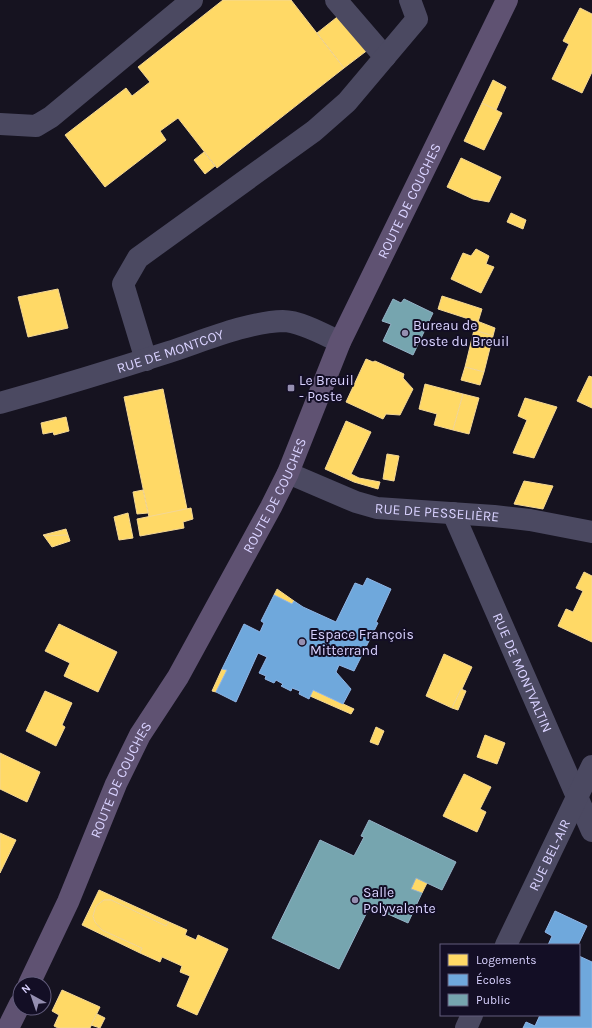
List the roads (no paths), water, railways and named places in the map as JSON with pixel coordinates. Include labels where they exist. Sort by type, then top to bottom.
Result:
[{"type":"main road","name":"ROUTE DE COUCHES","points":[[33,976],[68,902],[116,784],[140,736],[178,677],[288,473],[340,342],[507,0]]},
{"type":"main road","points":[[8,1028],[14,1016]]},
{"type":"street","points":[[0,124],[36,126],[51,117],[192,0]]},
{"type":"street","points":[[336,0],[385,57]]},
{"type":"street","points":[[146,360],[123,284],[138,258],[314,131],[347,102],[417,19],[410,0]]},
{"type":"street","name":"RUE DE MONTCOY","points":[[0,403],[81,381],[234,331],[260,324],[285,321],[305,326],[340,342]]},
{"type":"street","name":"RUE DE PESSELIÈRE","points":[[288,473],[356,502],[377,508],[516,519],[592,532]]},
{"type":"street","name":"RUE DE MONTVALTIN","points":[[453,513],[592,831]]},
{"type":"street","name":"RUE BEL-AIR","points":[[506,944],[592,766]]},
{"type":"street","points":[[466,1028],[472,1016]]},
{"type":"place","name":"Bureau de Poste du Breuil","points":[[405,333]]},
{"type":"place","name":"Le Breuil - Poste","points":[[291,388]]},
{"type":"place","name":"Espace François Mitterrand","points":[[302,642]]},
{"type":"place","name":"Salle Polyvalente","points":[[355,900]]}]
